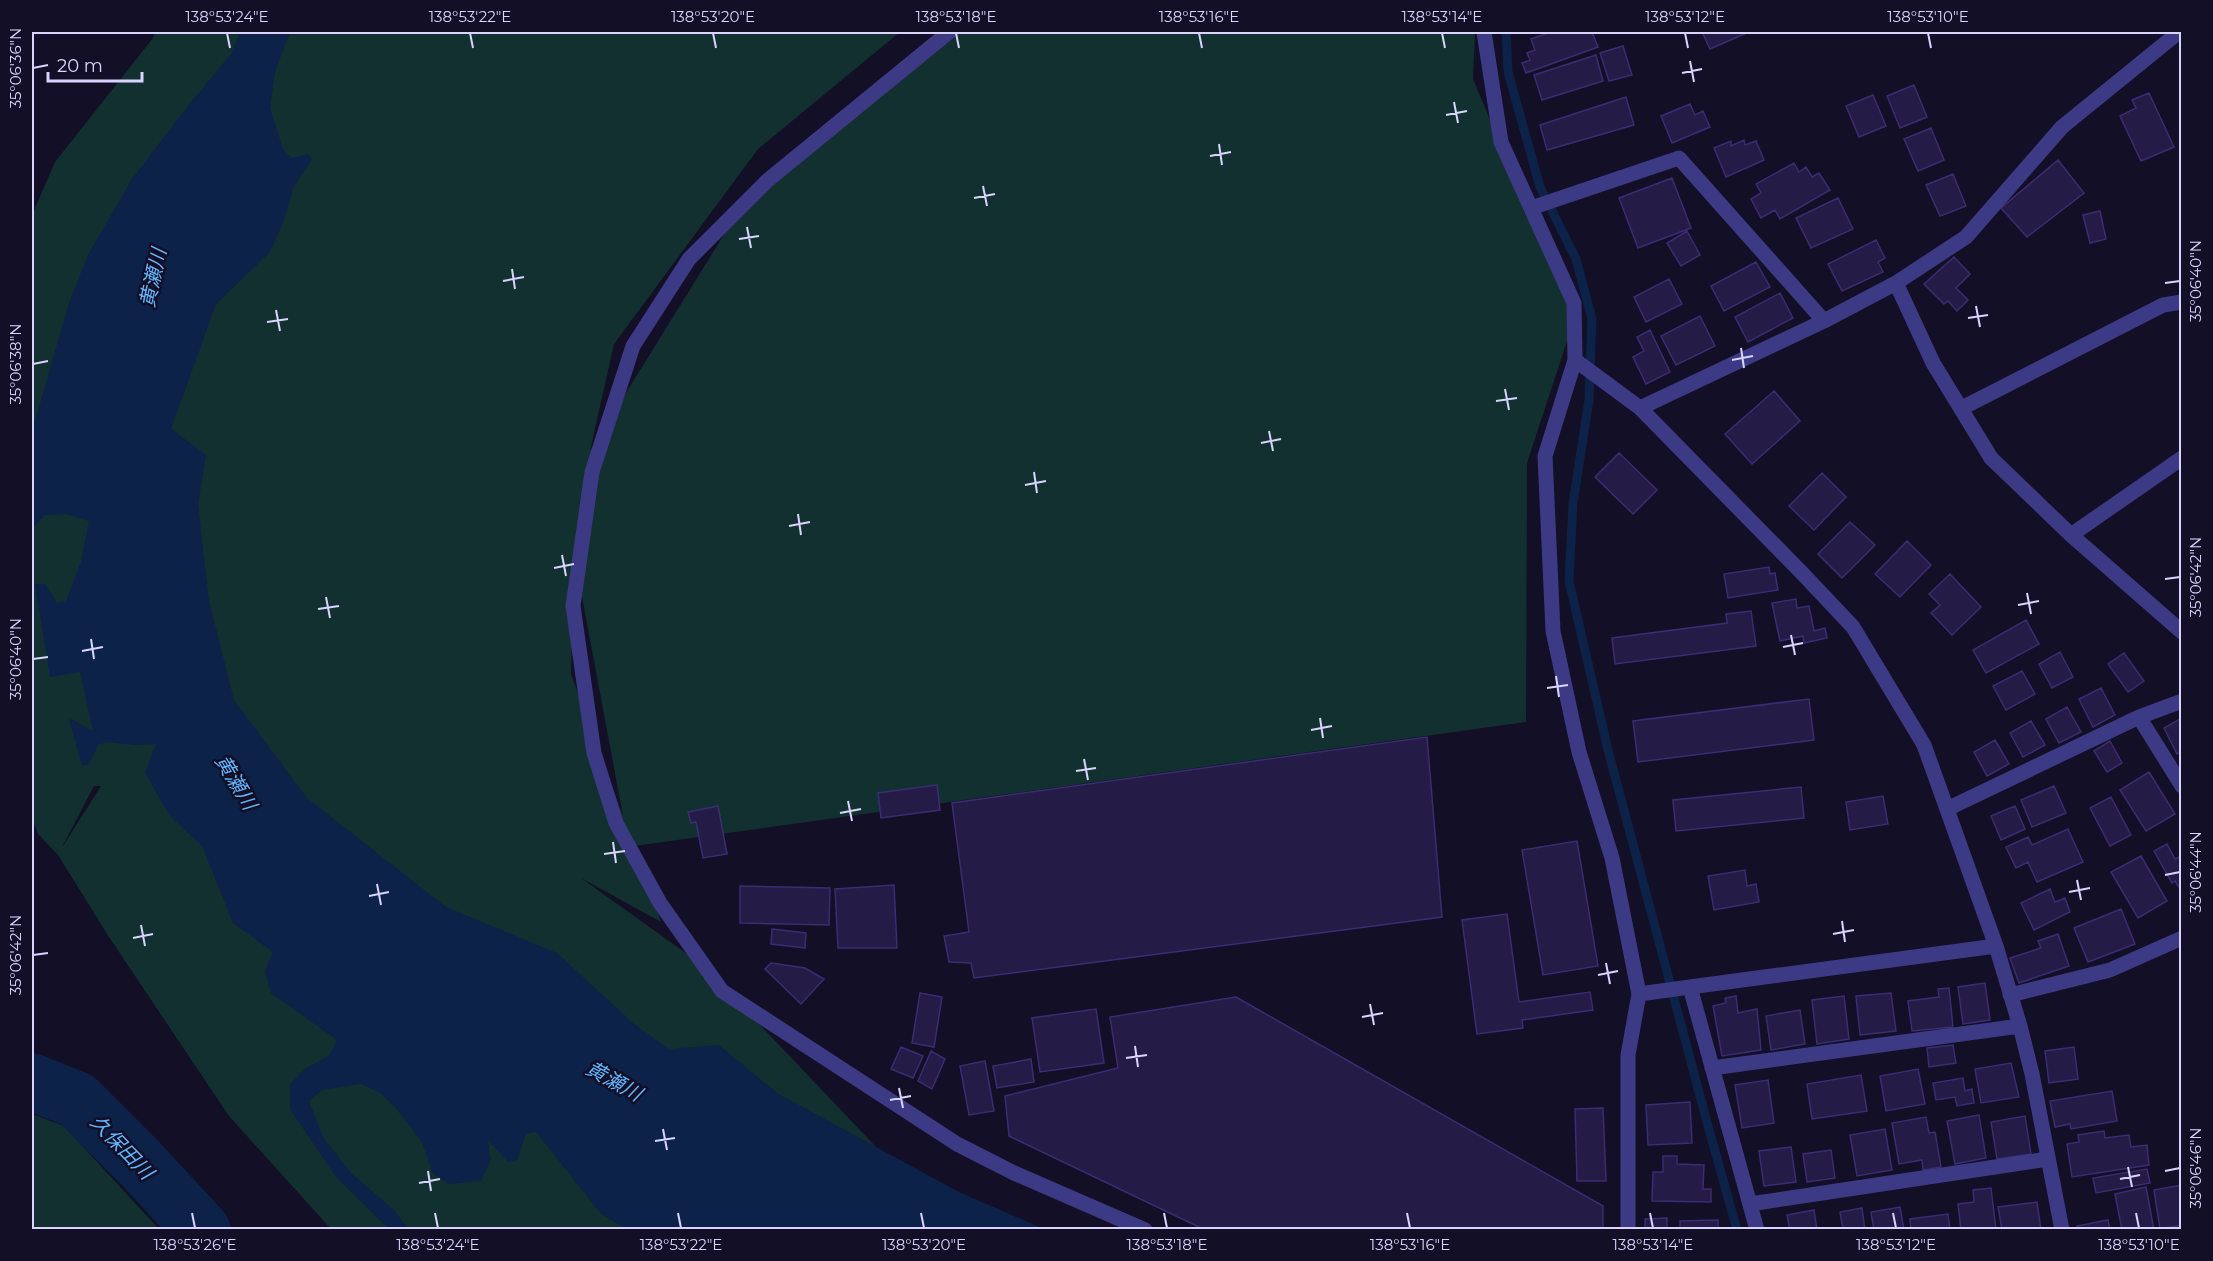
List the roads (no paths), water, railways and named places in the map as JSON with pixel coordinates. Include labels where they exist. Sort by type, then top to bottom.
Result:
[{"type":"street","points":[[949,32],[768,180],[689,259],[633,346],[592,472],[573,606],[594,753],[620,831],[660,903],[722,992],[957,1144],[1014,1173],[1145,1230]]},
{"type":"street","points":[[1484,32],[1501,142],[1574,303],[1575,360],[1545,456],[1553,631],[1579,752],[1612,858],[1639,994],[1628,1055],[1628,1230]]},
{"type":"street","points":[[1640,408],[1824,321],[1896,283],[1966,237],[2062,127],[2179,32]]},
{"type":"street","points":[[1531,208],[1678,158],[1824,321]]},
{"type":"street","points":[[1896,283],[1933,363],[1991,458],[2071,535],[2181,632]]},
{"type":"street","points":[[1962,408],[2163,305],[2181,302]]},
{"type":"street","points":[[1575,360],[1640,408],[1853,627],[1924,745],[1996,946],[2020,1026],[2032,1074],[2062,1230]]},
{"type":"street","points":[[2071,535],[2181,458]]},
{"type":"street","points":[[1947,809],[2139,717],[2181,700]]},
{"type":"street","points":[[2139,717],[2181,786]]},
{"type":"street","points":[[2010,995],[2110,970],[2181,938]]},
{"type":"street","points":[[1639,994],[1996,946]]},
{"type":"street","points":[[1690,987],[1757,1230]]},
{"type":"street","points":[[1712,1068],[2020,1026]]},
{"type":"street","points":[[1750,1204],[2048,1159]]},
{"type":"water","name":"黄瀬川","points":[[240,32],[290,32],[275,72],[270,108],[283,149],[291,158],[308,154],[312,160],[294,186],[284,220],[270,252],[216,304],[171,429],[206,455],[198,504],[209,601],[234,700],[307,798],[446,907],[557,953],[634,1024],[669,1049],[719,1045],[777,1093],[959,1192],[1044,1229],[627,1229],[601,1214],[536,1132],[526,1134],[517,1160],[508,1162],[488,1140],[491,1160],[481,1181],[450,1184],[433,1174],[422,1142],[395,1107],[380,1093],[361,1084],[322,1090],[309,1101],[323,1137],[351,1173],[394,1210],[408,1229],[389,1229],[336,1177],[290,1109],[290,1084],[305,1069],[330,1055],[337,1040],[271,993],[265,971],[273,952],[233,923],[202,846],[170,816],[145,773],[156,744],[135,745],[107,742],[98,745],[89,764],[82,766],[69,718],[93,731],[80,672],[50,677],[35,584],[45,584],[57,603],[66,601],[81,562],[89,521],[66,514],[45,515],[32,528],[33,428],[69,303],[88,255],[132,179],[231,54]]},
{"type":"waterway","points":[[1506,32],[1508,72],[1540,187],[1576,259],[1592,319],[1589,400],[1573,503],[1569,581],[1608,750],[1737,1230]]},
{"type":"waterway","name":"久保田川","points":[[32,1082],[77,1100],[202,1230]]}]
